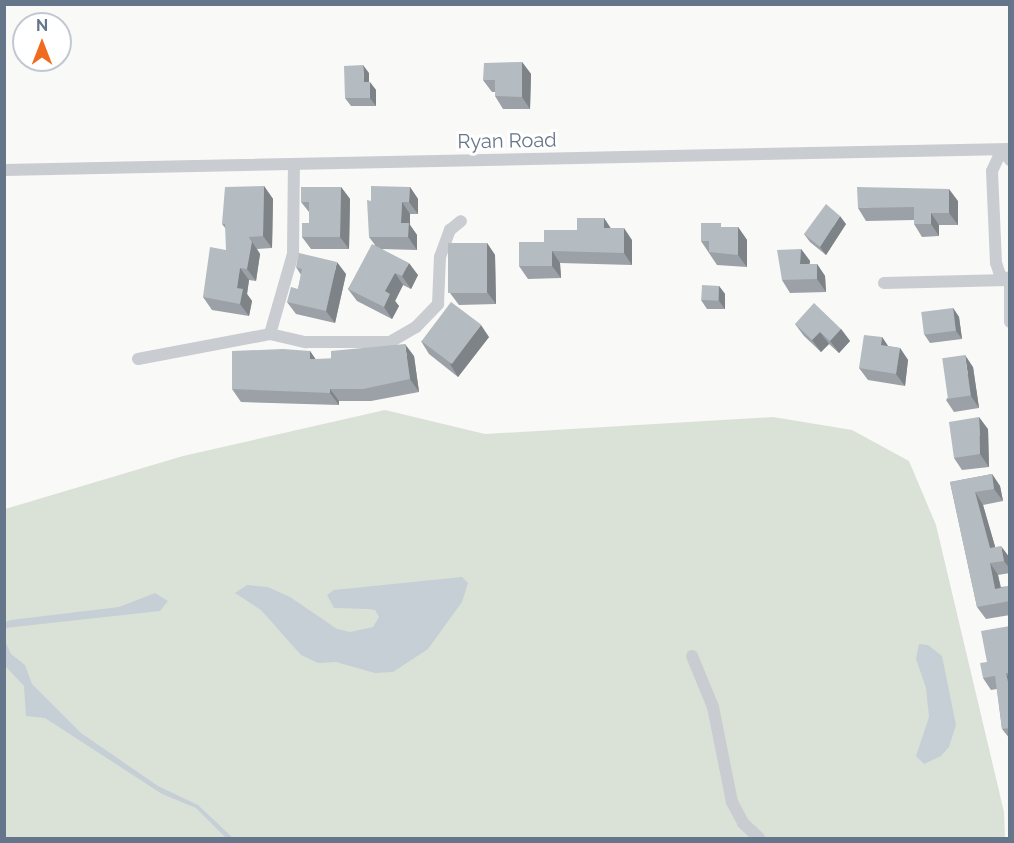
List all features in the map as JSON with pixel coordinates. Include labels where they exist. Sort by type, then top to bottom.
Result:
[{"type":"street","name":"Ryan Road","points":[[4,170],[1007,153]]},
{"type":"street","points":[[1007,153],[992,171],[993,245],[1000,275],[1009,279]]},
{"type":"street","points":[[270,334],[293,254],[294,164]]},
{"type":"street","points":[[138,358],[270,334],[306,342],[351,344],[390,342],[416,327],[438,304],[440,257],[450,230],[461,221]]},
{"type":"street","points":[[884,283],[975,278],[1009,279]]},
{"type":"street","points":[[1009,279],[1010,322]]},
{"type":"street","points":[[692,656],[713,707],[732,802],[743,823],[759,838]]},
{"type":"shaded area","points":[[385,410],[485,434],[773,417],[852,430],[909,461],[936,525],[1004,812],[1005,838],[5,838],[5,509],[183,456]]},
{"type":"shaded area","points":[[462,577],[468,583],[462,602],[428,649],[393,672],[375,673],[336,662],[318,663],[301,655],[261,610],[235,593],[247,585],[268,587],[290,597],[337,629],[350,632],[373,627],[379,617],[375,610],[334,608],[327,595],[334,590]]},
{"type":"shaded area","points":[[155,593],[168,601],[160,611],[5,628],[5,622],[11,620],[119,607]]},
{"type":"shaded area","points":[[4,639],[11,654],[25,665],[32,684],[81,733],[158,786],[198,805],[233,838],[226,838],[196,808],[162,794],[45,718],[26,716],[24,686],[5,666]]},
{"type":"shaded area","points":[[919,644],[928,645],[942,656],[956,725],[949,747],[941,756],[924,764],[916,756],[929,717],[926,688],[916,659]]},
{"type":"building","points":[[522,62],[522,97],[495,96],[495,80],[483,80],[484,63]]},
{"type":"building","points":[[363,65],[364,82],[370,82],[370,98],[345,98],[344,66]]},
{"type":"building","points":[[264,186],[263,236],[249,237],[252,242],[247,269],[240,268],[237,288],[243,289],[240,304],[203,297],[210,247],[226,250],[225,224],[222,224],[225,187]]},
{"type":"building","points":[[371,186],[410,187],[409,202],[402,202],[401,223],[409,223],[408,237],[369,237],[367,200],[371,201]]},
{"type":"building","points":[[301,187],[341,187],[340,237],[302,237],[302,223],[309,223],[309,202],[301,202]]},
{"type":"building","points":[[857,187],[949,189],[949,213],[931,213],[931,224],[914,224],[914,207],[858,208]]},
{"type":"building","points":[[826,204],[840,216],[820,247],[804,234]]},
{"type":"building","points":[[577,218],[604,218],[604,228],[624,228],[624,253],[552,251],[552,266],[519,266],[519,242],[544,242],[544,230],[577,230]]},
{"type":"building","points":[[701,223],[721,223],[721,227],[738,227],[738,255],[709,252],[709,241],[701,241]]},
{"type":"building","points":[[448,243],[487,243],[487,293],[448,293]]},
{"type":"building","points":[[372,244],[409,263],[402,276],[395,273],[385,291],[390,294],[384,307],[348,289]]},
{"type":"building","points":[[801,249],[800,264],[817,264],[817,279],[782,280],[777,250]]},
{"type":"building","points":[[299,253],[337,262],[326,311],[287,302],[291,287],[298,289],[302,269],[296,267]]},
{"type":"building","points":[[702,285],[719,286],[718,301],[701,300]]},
{"type":"building","points":[[451,302],[481,325],[452,364],[422,341]]},
{"type":"building","points":[[814,303],[841,329],[830,341],[820,332],[812,340],[795,324]]},
{"type":"building","points":[[953,308],[956,331],[924,335],[921,312]]},
{"type":"building","points":[[864,335],[882,337],[881,345],[900,348],[896,374],[859,368]]},
{"type":"building","points":[[405,344],[410,379],[363,389],[330,389],[330,393],[232,389],[232,351],[283,349],[310,351],[310,359],[331,359],[331,351]]},
{"type":"building","points":[[965,355],[971,396],[948,399],[942,358]]},
{"type":"building","points":[[979,417],[980,454],[954,458],[949,422]]},
{"type":"building","points":[[992,474],[994,489],[975,492],[990,548],[1001,546],[1004,561],[990,563],[995,589],[1010,586],[1010,601],[977,607],[950,482]]},
{"type":"building","points":[[1010,626],[1010,673],[1006,673],[1010,691],[1010,728],[1002,729],[995,676],[983,678],[980,663],[987,662],[981,631]]}]
